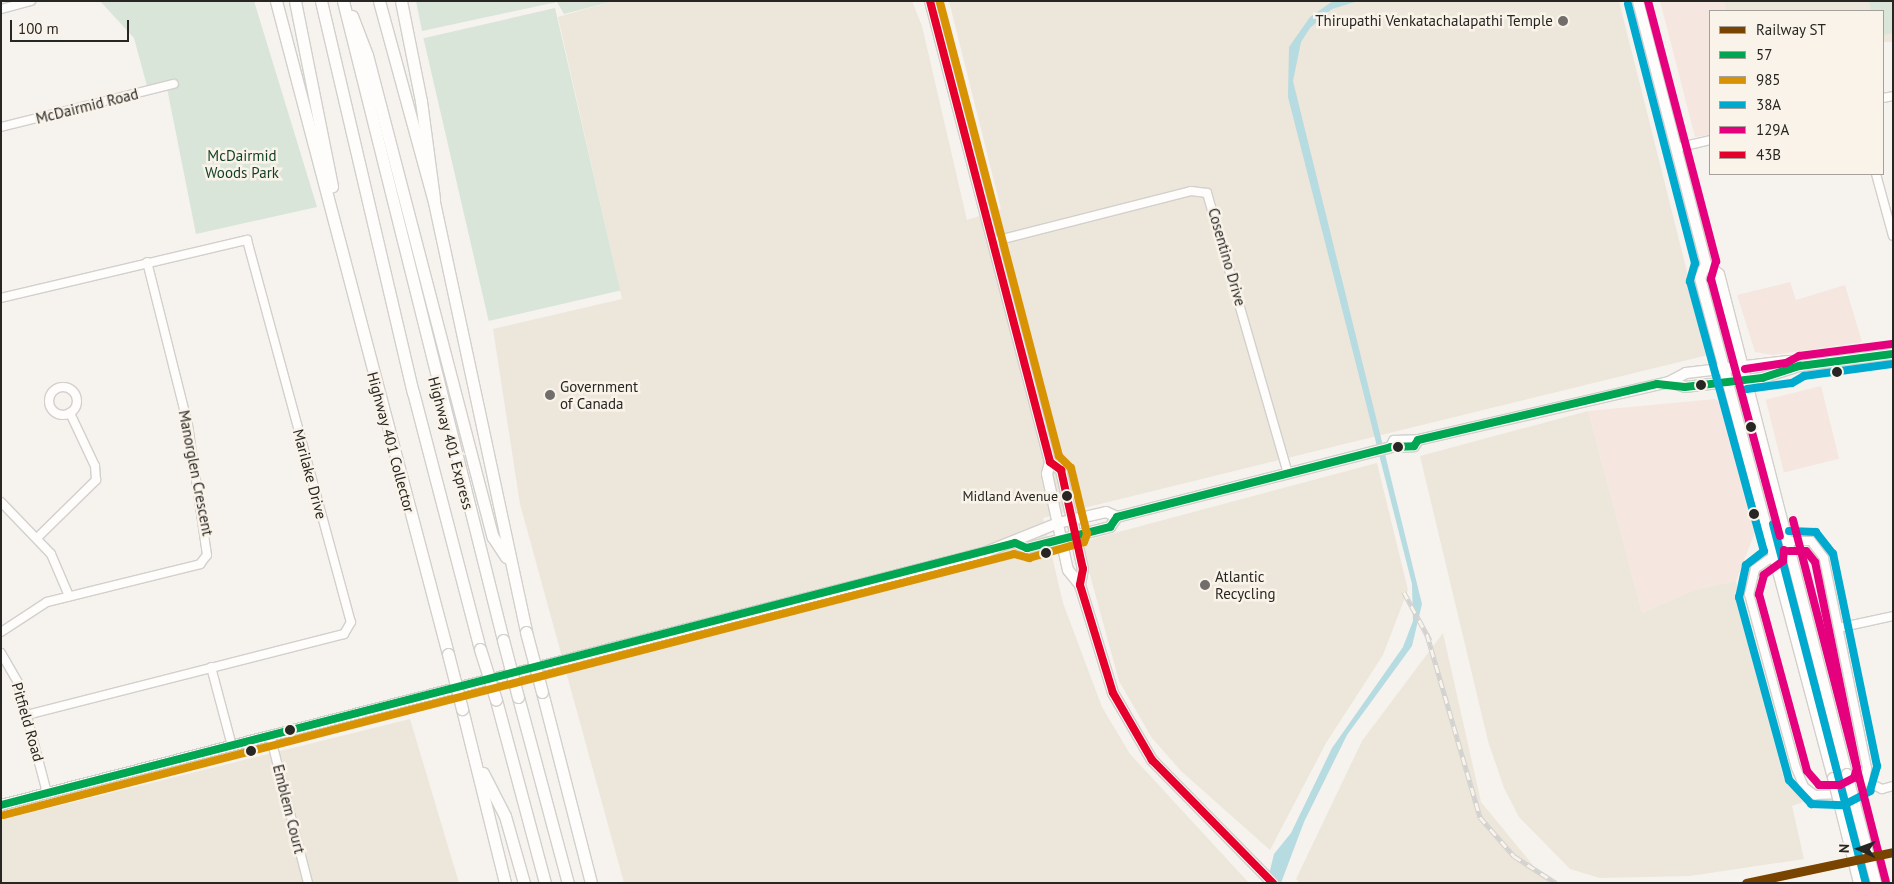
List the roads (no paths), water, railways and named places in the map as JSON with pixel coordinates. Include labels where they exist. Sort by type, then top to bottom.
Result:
[{"type":"highway","name":"Highway 401 Collector","points":[[276,1],[448,654],[505,883]]},
{"type":"highway","points":[[295,1],[367,351]]},
{"type":"highway","name":"Highway 401 Express","points":[[321,1],[413,392],[480,649],[496,700],[545,883]]},
{"type":"highway","points":[[345,1],[368,55],[493,537],[510,563]]},
{"type":"highway","name":"Highway 401 Express","points":[[345,1],[503,640],[568,883]]},
{"type":"highway","points":[[378,1],[434,202],[510,563],[591,883]]},
{"type":"highway","points":[[401,1],[432,167],[434,202]]},
{"type":"highway","points":[[474,756],[505,816],[524,883]]},
{"type":"main road","points":[[930,1],[995,241],[1050,462],[1047,474],[1068,570],[1080,585],[1113,693],[1152,760],[1269,879]]},
{"type":"main road","points":[[1638,1],[1706,264],[1700,278],[1775,555],[1859,883]]},
{"type":"main road","points":[[1706,264],[1719,274],[1876,883]]},
{"type":"main road","points":[[1669,382],[1685,387],[1790,372],[1800,366],[1893,354]]},
{"type":"main road","points":[[1,805],[1016,543],[1023,534],[1058,523],[1106,512],[1117,517],[1391,447],[1414,446],[1418,440],[1669,382],[1686,373],[1742,364],[1788,361],[1800,366]]},
{"type":"main road","points":[[1050,462],[1061,470],[1083,568],[1080,585]]},
{"type":"main road","points":[[1016,543],[1027,548],[1110,527],[1117,517]]},
{"type":"street","points":[[1,9],[31,1]]},
{"type":"street","name":"McDairmid Road","points":[[1,127],[174,84]]},
{"type":"street","points":[[1676,148],[1709,140]]},
{"type":"street","points":[[1876,175],[1893,236]]},
{"type":"street","name":"Cosentino Drive","points":[[995,241],[1191,191],[1207,193],[1288,474]]},
{"type":"street","name":"Marilake Drive","points":[[1,298],[237,239],[250,242],[350,616],[350,628],[344,634],[26,715]]},
{"type":"street","name":"Manorglen Crescent","points":[[1,632],[30,611],[69,596],[200,564],[209,550],[188,425],[146,262]]},
{"type":"street","points":[[37,538],[96,480],[95,466],[70,413]]},
{"type":"street","points":[[1,502],[37,538],[62,571],[69,596]]},
{"type":"street","points":[[1789,541],[1811,541],[1822,552],[1866,762],[1865,782]]},
{"type":"street","points":[[1775,555],[1755,569],[1750,594],[1798,776],[1807,790],[1820,796],[1849,794],[1865,782]]},
{"type":"street","points":[[1838,628],[1893,616]]},
{"type":"street","name":"Pitfield Road","points":[[1,653],[13,672],[47,793]]},
{"type":"street","points":[[211,667],[232,746]]},
{"type":"street","name":"Emblem Court","points":[[270,736],[308,883]]},
{"type":"street","points":[[1865,782],[1882,789],[1893,786]]},
{"type":"water","points":[[1333,1],[1358,1],[1332,9],[1310,28],[1301,42],[1293,81],[1422,604],[1412,646],[1347,735],[1304,822],[1281,883],[1267,883],[1274,854],[1291,833],[1332,748],[1403,647],[1413,621],[1412,584],[1288,97],[1289,47],[1310,17]]},
{"type":"railway","points":[[1404,592],[1430,640]]},
{"type":"railway","points":[[1427,634],[1480,817],[1514,856],[1556,883]]},
{"type":"rail line","name":"ST","points":[[1746,883],[1893,852]]},
{"type":"place","name":"Thirupathi Venkatachalapathi Temple","points":[[1563,21]]},
{"type":"place","name":"Government of Canada","points":[[550,395]]},
{"type":"place","name":"Midland Avenue","points":[[1067,496]]},
{"type":"place","name":"Atlantic Recycling","points":[[1205,585]]},
{"type":"park label","name":"McDairmid Woods Park","points":[[242,164]]}]
